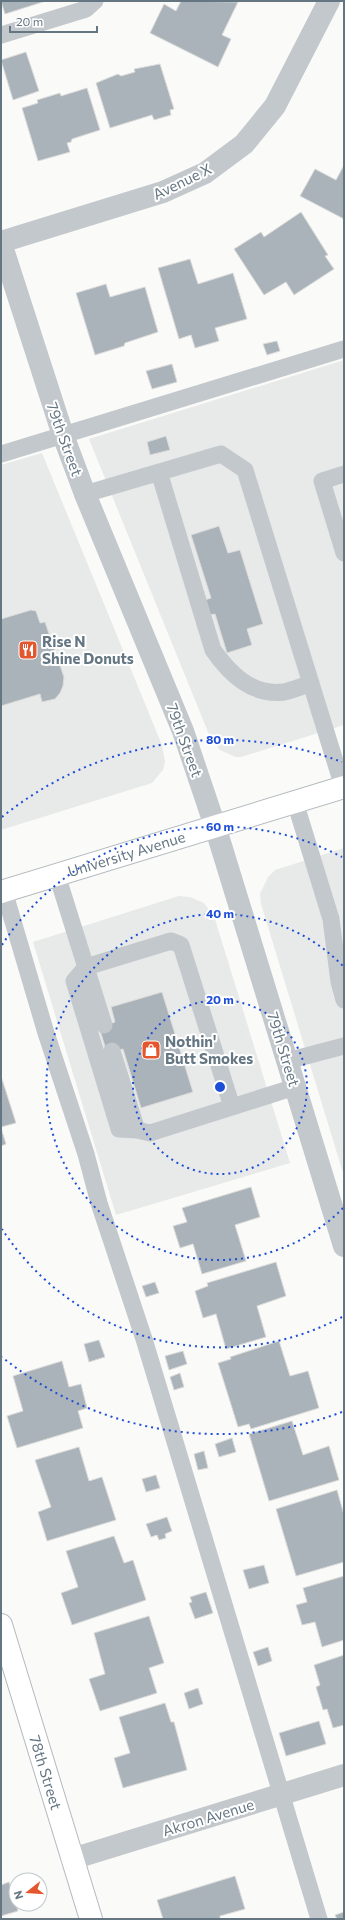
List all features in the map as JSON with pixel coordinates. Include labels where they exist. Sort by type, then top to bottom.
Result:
[{"type":"main road","name":"University Avenue","points":[[2,892],[344,787]]},
{"type":"main road","name":"78th Street","points":[[1,1625],[91,1919]]},
{"type":"street","name":"Avenue X","points":[[1,243],[163,192],[205,173],[216,165],[244,144],[275,106],[330,1]]},
{"type":"street","name":"79th Street","points":[[1,243],[63,435],[85,494],[183,731],[216,826],[344,1246]]},
{"type":"street","name":"Akron Avenue","points":[[72,1859],[344,1775]]},
{"type":"lane","points":[[1,35],[86,9],[95,1]]},
{"type":"lane","points":[[1,454],[344,349]]},
{"type":"lane","points":[[85,494],[221,454],[245,470],[344,787]]},
{"type":"lane","points":[[159,472],[213,650],[225,667],[240,682],[266,691],[284,692],[311,683]]},
{"type":"lane","points":[[344,474],[322,481],[344,553]]},
{"type":"lane","points":[[295,802],[331,919],[339,982],[344,1000]]},
{"type":"lane","points":[[57,875],[104,1025]]},
{"type":"lane","points":[[2,892],[86,1154],[99,1203],[144,1339],[318,1919]]},
{"type":"lane","points":[[232,1107],[181,945],[171,941],[86,967],[74,981],[119,1129],[137,1130],[150,1133],[232,1107],[295,1087]]},
{"type":"lane","points":[[287,1061],[344,1046]]},
{"type":"lane","points":[[112,1051],[137,1130]]},
{"type":"shaded area","points":[[344,360],[344,725],[241,757],[236,757],[220,750],[210,737],[89,439]]},
{"type":"shaded area","points":[[42,453],[162,745],[165,762],[163,770],[152,783],[1,830],[1,465]]},
{"type":"shaded area","points":[[344,848],[344,1176],[261,904],[260,894],[268,877],[275,870]]},
{"type":"shaded area","points":[[179,896],[190,897],[204,903],[214,916],[290,1163],[116,1215],[33,942]]},
{"type":"building","points":[[1,1],[46,1],[5,14]]},
{"type":"building","points":[[181,1],[238,2],[222,35],[231,39],[218,67],[150,33],[164,4],[176,11]]},
{"type":"building","points":[[26,52],[39,91],[13,100],[1,60]]},
{"type":"building","points":[[160,64],[174,109],[170,110],[171,115],[154,120],[152,115],[110,128],[96,83],[118,74],[121,76],[135,72],[134,69]]},
{"type":"building","points":[[87,88],[100,130],[72,139],[71,142],[67,143],[70,152],[38,161],[22,108],[38,103],[37,100],[60,93],[61,96]]},
{"type":"building","points":[[344,165],[344,219],[300,196],[315,169],[336,180]]},
{"type":"building","points":[[301,212],[328,255],[325,256],[334,269],[294,295],[286,282],[264,295],[234,249],[261,232],[264,237]]},
{"type":"building","points":[[190,259],[198,284],[233,273],[247,319],[215,328],[219,341],[195,348],[191,335],[179,339],[158,268]]},
{"type":"building","points":[[106,284],[110,297],[145,287],[158,332],[125,343],[124,346],[95,355],[76,293]]},
{"type":"building","points":[[277,341],[280,351],[267,355],[263,344]]},
{"type":"building","points":[[172,364],[177,382],[152,389],[146,371]]},
{"type":"building","points":[[166,436],[170,450],[150,455],[147,442]]},
{"type":"building","points":[[219,526],[228,553],[240,550],[263,624],[247,629],[252,645],[227,653],[215,614],[210,615],[205,600],[211,598],[191,535]]},
{"type":"building","name":"Rise N Shine Donuts","points":[[31,610],[36,611],[40,623],[45,622],[64,677],[63,686],[55,699],[42,702],[40,694],[1,706],[1,619]]},
{"type":"building","name":"Nothin' Butt Smokes","points":[[162,992],[193,1092],[141,1108],[123,1049],[107,1053],[99,1027],[115,1022],[111,1007]]},
{"type":"building","points":[[1,1076],[16,1123],[1,1127]]},
{"type":"building","points":[[1,1128],[6,1144],[1,1146]]},
{"type":"building","points":[[251,1187],[260,1217],[235,1225],[246,1261],[202,1274],[193,1244],[180,1248],[173,1226],[187,1222],[182,1208]]},
{"type":"building","points":[[276,1262],[286,1296],[257,1306],[266,1337],[226,1349],[216,1314],[203,1318],[195,1291],[208,1286],[207,1283]]},
{"type":"building","points":[[155,1282],[159,1293],[146,1297],[142,1286]]},
{"type":"building","points":[[99,1340],[105,1357],[89,1362],[84,1344]]},
{"type":"building","points":[[279,1341],[290,1376],[308,1371],[319,1408],[251,1429],[249,1424],[238,1427],[218,1363],[231,1359],[230,1357]]},
{"type":"building","points":[[183,1351],[187,1364],[169,1370],[165,1356]]},
{"type":"building","points":[[62,1361],[69,1387],[81,1384],[87,1408],[78,1411],[83,1428],[17,1448],[7,1416],[23,1411],[13,1376]]},
{"type":"building","points":[[180,1373],[184,1387],[174,1390],[170,1377]]},
{"type":"building","points":[[292,1421],[303,1455],[329,1446],[339,1480],[269,1501],[249,1434]]},
{"type":"building","points":[[232,1438],[236,1452],[219,1457],[215,1444]]},
{"type":"building","points":[[79,1447],[89,1481],[102,1477],[116,1520],[47,1541],[38,1512],[51,1507],[35,1460]]},
{"type":"building","points":[[204,1451],[208,1468],[198,1470],[194,1454]]},
{"type":"building","points":[[156,1475],[160,1488],[146,1492],[142,1479]]},
{"type":"building","points":[[337,1490],[344,1515],[344,1562],[296,1576],[276,1509]]},
{"type":"building","points":[[167,1517],[172,1531],[165,1534],[166,1538],[159,1540],[157,1535],[151,1537],[146,1524]]},
{"type":"building","points":[[114,1536],[124,1563],[133,1560],[146,1600],[72,1625],[61,1593],[78,1587],[66,1551]]},
{"type":"building","points":[[264,1565],[269,1583],[249,1589],[243,1570]]},
{"type":"building","points":[[344,1576],[344,1640],[322,1647],[315,1622],[302,1625],[296,1605],[307,1602],[303,1588]]},
{"type":"building","points":[[206,1592],[213,1613],[195,1619],[189,1603],[192,1602],[190,1597]]},
{"type":"building","points":[[149,1616],[164,1663],[149,1668],[157,1693],[100,1711],[89,1679],[105,1674],[94,1633]]},
{"type":"building","points":[[268,1647],[272,1661],[258,1666],[253,1652]]},
{"type":"building","points":[[344,1655],[344,1725],[333,1728],[327,1709],[323,1710],[316,1687],[320,1685],[314,1665]]},
{"type":"building","points":[[198,1688],[203,1704],[189,1709],[184,1693]]},
{"type":"building","points":[[165,1703],[171,1722],[174,1722],[187,1770],[123,1788],[114,1758],[130,1753],[119,1717]]},
{"type":"building","points":[[319,1721],[326,1744],[286,1756],[279,1733]]},
{"type":"building","points":[[235,1876],[245,1909],[220,1916],[220,1919],[163,1919],[157,1900]]},
{"type":"building","points":[[8,1882],[8,1912],[15,1912],[1,1916],[1,1885]]},
{"type":"building","points":[[344,1912],[344,1919],[337,1919],[335,1915]]},
{"type":"place","name":"Rise N Shine Donuts","points":[[28,650]]},
{"type":"place","name":"Nothin' Butt Smokes","points":[[151,1050]]}]
